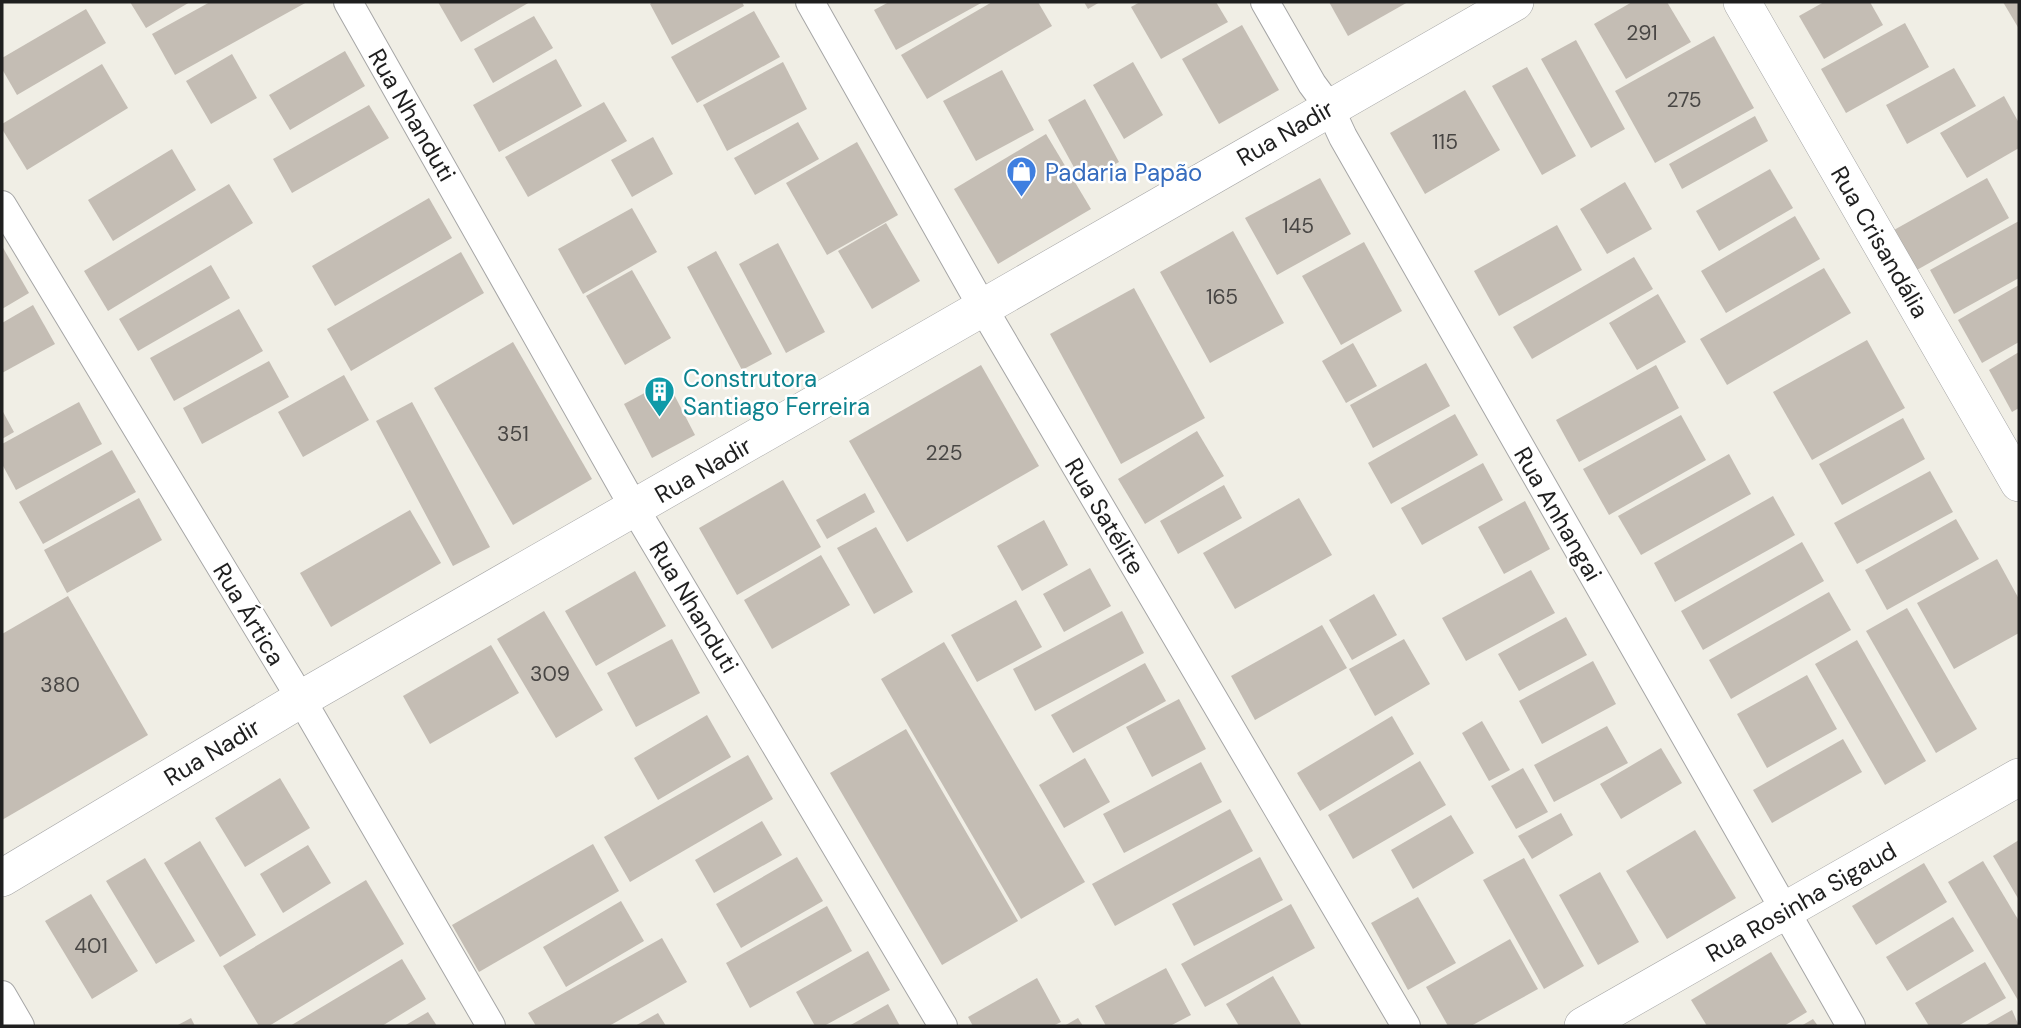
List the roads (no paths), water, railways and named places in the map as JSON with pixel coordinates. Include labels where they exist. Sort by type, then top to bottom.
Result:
[{"type":"street","name":"Rua Nhanduti","points":[[348,2],[635,509],[943,1026]]},
{"type":"street","name":"Rua Satélite","points":[[810,2],[983,308],[1406,1026]]},
{"type":"street","name":"Rua Anhangai","points":[[1265,2],[1312,84],[1329,107],[1343,137],[1851,1026]]},
{"type":"street","name":"Rua Nadir","points":[[2,878],[301,699],[1516,2]]},
{"type":"street","name":"Rua Crisandália","points":[[1742,2],[2019,483]]},
{"type":"street","name":"Rua Ártica","points":[[2,205],[301,699],[491,1026]]},
{"type":"street","name":"Rua Rosinha Sigaud","points":[[1583,1026],[2019,777]]},
{"type":"street","points":[[2,995],[20,1026]]},
{"type":"place","name":"Padaria Papão","points":[[1022,199]]},
{"type":"place","name":"Construtora Santiago Ferreira","points":[[660,419]]}]
